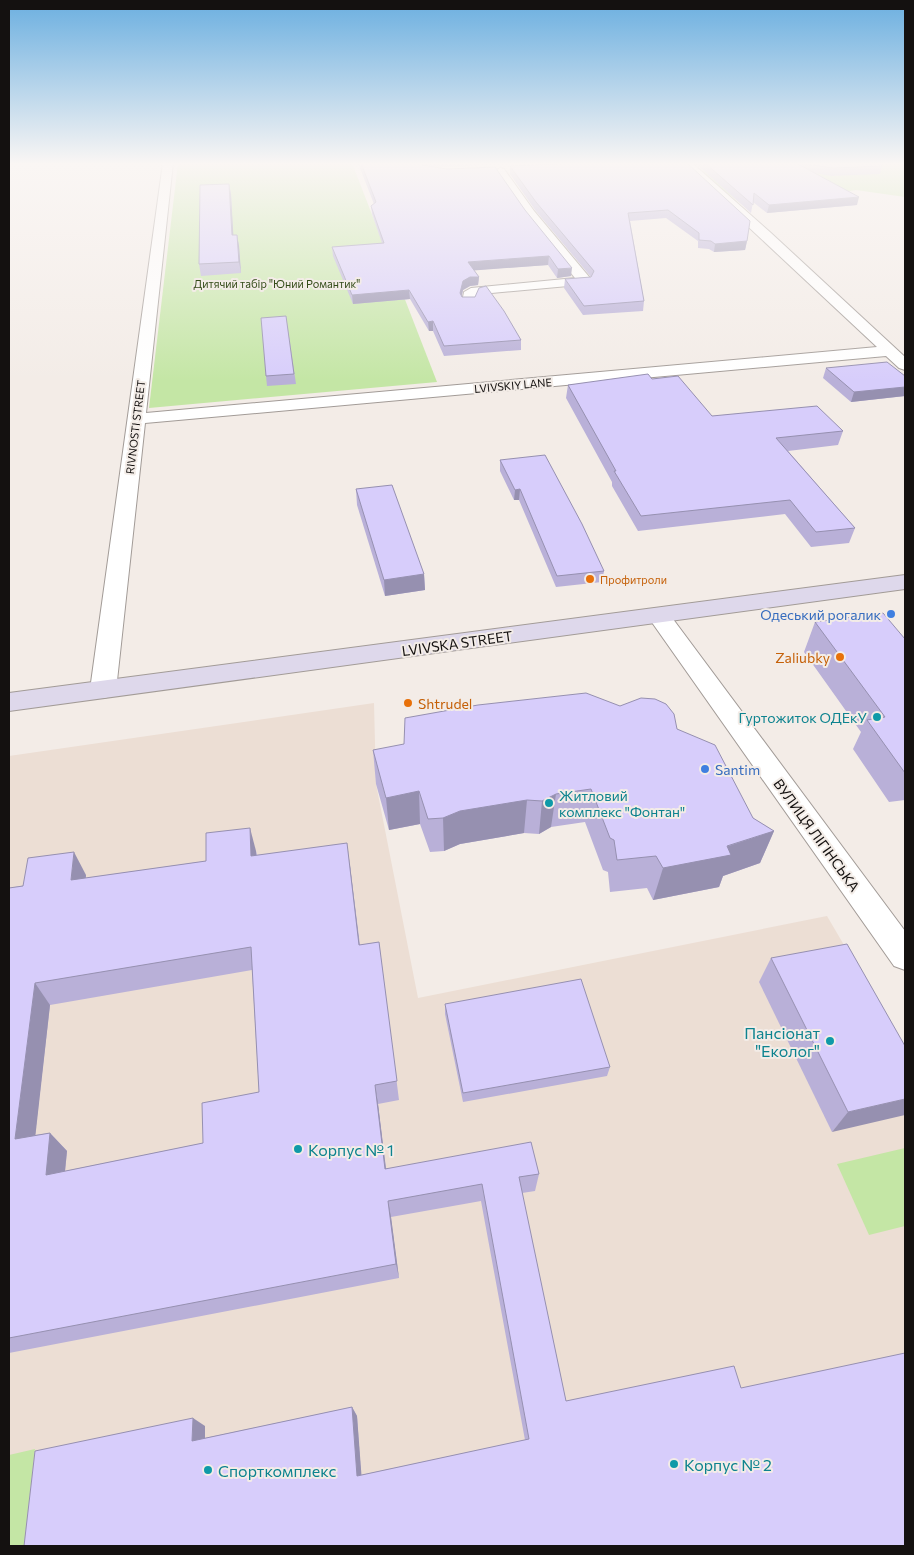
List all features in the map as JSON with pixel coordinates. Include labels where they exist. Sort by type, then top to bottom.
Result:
[{"type":"main road","name":"LVIVSKA STREET","points":[[9,702],[905,582]]},
{"type":"street","name":"RIVNOSTI STREET","points":[[102,690],[159,236]]},
{"type":"street","points":[[469,302],[471,292],[481,290],[584,281],[547,236]]},
{"type":"street","points":[[767,236],[905,365]]},
{"type":"street","name":"LVIVSKIY LANE","points":[[136,419],[890,351]]},
{"type":"street","name":"ВУЛИЦЯ ЛІГІНСЬКА","points":[[659,616],[905,956]]},
{"type":"shaded area","points":[[374,703],[376,784],[418,998],[827,916],[905,1049],[905,1546],[9,1546],[9,756]]},
{"type":"green space","name":"Дитячий табір \"Юний Романтик\"","points":[[169,236],[380,236],[437,382],[149,408]]},
{"type":"green space","points":[[905,1148],[905,1226],[869,1235],[837,1164]]},
{"type":"green space","points":[[35,1449],[24,1546],[9,1546],[9,1455]]},
{"type":"building","points":[[199,236],[237,236],[239,262],[199,264]]},
{"type":"building","points":[[381,236],[546,236],[572,268],[558,269],[549,256],[468,262],[479,277],[470,277],[463,281],[460,293],[462,297],[475,297],[479,288],[486,286],[504,311],[521,340],[444,346],[433,321],[428,322],[409,290],[352,295],[332,247],[384,243]]},
{"type":"building","points":[[564,236],[632,236],[644,301],[584,306],[565,279],[591,277],[594,271]]},
{"type":"building","points":[[699,236],[748,236],[747,241],[715,244],[711,241],[699,240]]},
{"type":"building","points":[[286,316],[294,374],[266,376],[261,318]]},
{"type":"building","points":[[887,362],[905,376],[905,387],[854,392],[826,368]]},
{"type":"building","points":[[648,374],[652,379],[678,376],[712,416],[817,406],[843,431],[776,438],[855,528],[816,532],[790,500],[641,516],[614,471],[616,471],[568,385]]},
{"type":"building","points":[[545,455],[582,524],[604,571],[557,576],[520,489],[515,490],[500,460]]},
{"type":"building","points":[[392,485],[424,574],[384,580],[356,489]]},
{"type":"building","points":[[883,613],[905,639],[905,773],[867,720],[885,717],[815,622]]},
{"type":"building","name":"Житловий комплекс \"Фонтан\"","points":[[586,693],[620,706],[641,698],[655,699],[666,704],[674,714],[677,729],[715,745],[753,818],[774,831],[727,846],[731,855],[663,868],[656,856],[617,860],[614,840],[610,838],[591,789],[556,794],[542,801],[527,800],[460,811],[443,818],[428,819],[419,791],[386,798],[373,750],[404,744],[405,718],[478,705]]},
{"type":"building","points":[[250,828],[251,856],[347,843],[359,945],[379,942],[397,1081],[375,1085],[385,1169],[531,1142],[539,1174],[519,1177],[566,1401],[734,1366],[741,1388],[905,1353],[905,1546],[24,1546],[35,1451],[193,1418],[192,1441],[352,1407],[357,1476],[529,1439],[482,1184],[388,1201],[396,1264],[9,1338],[9,888],[23,886],[28,858],[74,852],[71,880],[206,861],[206,833]],"holes":[[[251,947],[259,1092],[202,1103],[203,1143],[46,1175],[50,1133],[15,1139],[35,983]]]},
{"type":"building","name":"Пансіонат \"Еколог\"","points":[[847,944],[905,1046],[905,1099],[848,1112],[771,958]]},
{"type":"building","points":[[581,979],[610,1067],[463,1093],[445,1004]]},
{"type":"place","name":"Профитроли","points":[[590,579]]},
{"type":"place","name":"Одеський рогалик","points":[[891,614]]},
{"type":"place","name":"Zaliubky","points":[[840,657]]},
{"type":"place","name":"Shtrudel","points":[[408,703]]},
{"type":"place","name":"Гуртожиток ОДЕкУ","points":[[877,717]]},
{"type":"place","name":"Santim","points":[[705,769]]},
{"type":"place","name":"Житловий комплекс \"Фонтан\"","points":[[549,803]]},
{"type":"place","name":"Пансіонат \"Еколог\"","points":[[830,1041]]},
{"type":"place","name":"Корпус № 1","points":[[298,1149]]},
{"type":"place","name":"Корпус № 2","points":[[674,1464]]},
{"type":"place","name":"Спорткомплекс","points":[[208,1470]]}]
